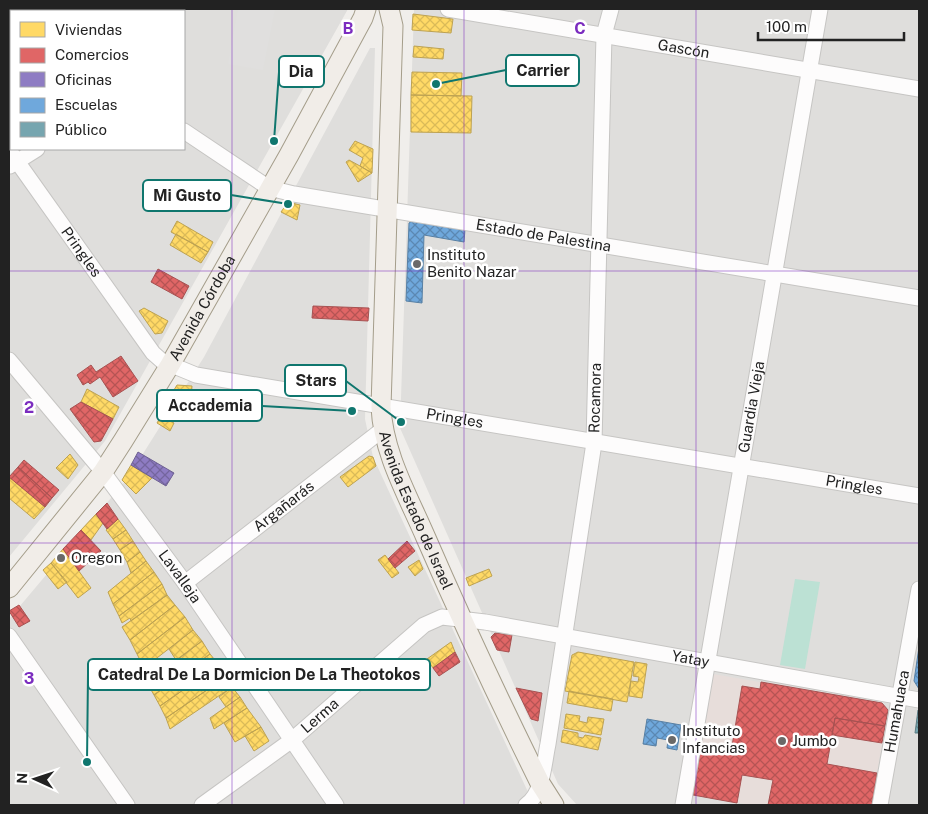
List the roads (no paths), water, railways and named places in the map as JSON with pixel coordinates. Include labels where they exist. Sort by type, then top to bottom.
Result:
[{"type":"main road","name":"Avenida Córdoba","points":[[9,588],[103,472],[170,365],[331,78],[366,9]]},
{"type":"main road","name":"Avenida Estado de Israel","points":[[394,14],[381,407],[382,430],[395,468],[461,618],[540,783],[554,805]]},
{"type":"street","name":"Gascón","points":[[448,9],[919,89]]},
{"type":"street","name":"Rocamora","points":[[526,805],[532,801],[540,783],[548,744],[594,443],[604,36],[611,9]]},
{"type":"street","name":"Guardia Vieja","points":[[683,805],[706,662],[742,468],[820,9]]},
{"type":"street","name":"Estado de Palestina","points":[[185,132],[269,188],[919,298]]},
{"type":"street","points":[[12,159],[34,150]]},
{"type":"street","name":"Pringles","points":[[12,159],[145,344],[152,353],[170,365],[207,377],[742,468],[919,496]]},
{"type":"street","name":"Lavalleja","points":[[9,360],[103,472],[185,583],[336,805]]},
{"type":"street","name":"Argañarás","points":[[185,583],[382,430]]},
{"type":"street","name":"Humahuaca","points":[[880,805],[919,588]]},
{"type":"street","name":"Lerma","points":[[202,805],[292,740],[424,625],[442,617],[461,618]]},
{"type":"street","name":"Yatay","points":[[461,618],[919,700]]},
{"type":"street","points":[[9,636],[127,805]]},
{"type":"place","name":"Carrier","points":[[436,84]]},
{"type":"place","name":"Dia","points":[[274,141]]},
{"type":"place","name":"Mi Gusto","points":[[288,204]]},
{"type":"place","name":"Instituto Benito Nazar","points":[[417,264]]},
{"type":"place","name":"Accademia","points":[[352,411]]},
{"type":"place","name":"Stars","points":[[401,422]]},
{"type":"place","name":"Oregon","points":[[61,558]]},
{"type":"place","name":"Instituto Infancias","points":[[672,740]]},
{"type":"place","name":"Jumbo","points":[[782,741]]},
{"type":"place","name":"Catedral De La Dormicion De La Theotokos","points":[[87,762]]}]
